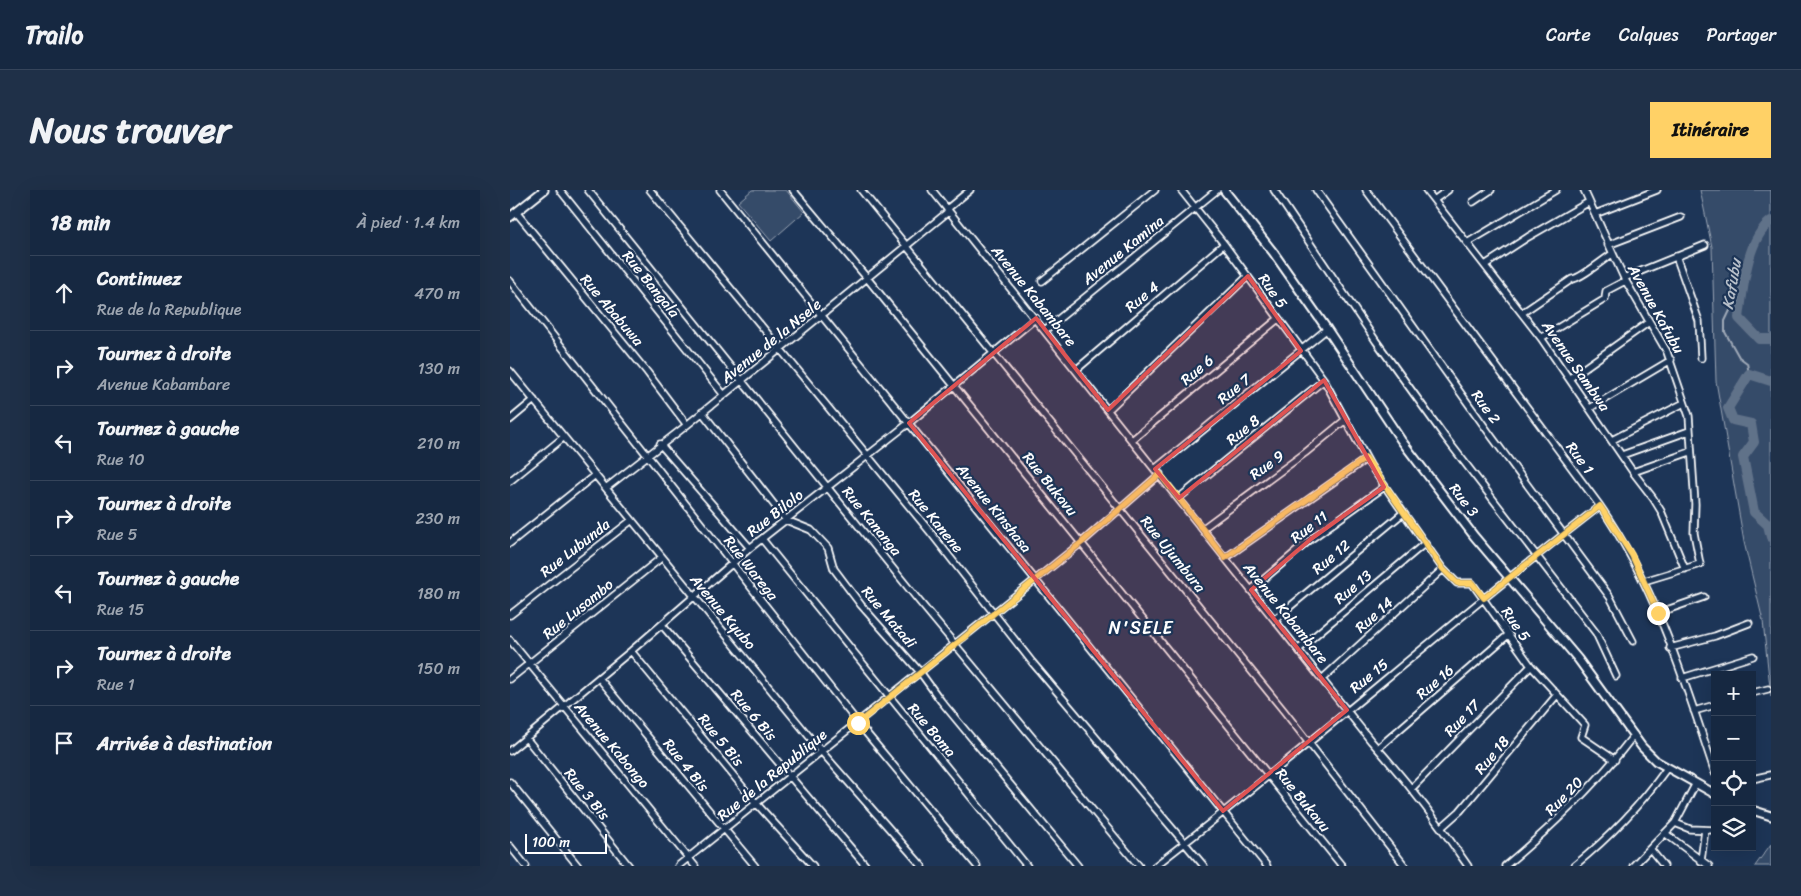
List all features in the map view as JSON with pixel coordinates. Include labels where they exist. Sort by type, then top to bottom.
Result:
[{"type":"street","points":[[513,215],[544,190]]},
{"type":"street","name":"Rue Bangala","points":[[560,190],[724,395]]},
{"type":"street","name":"Rue Kananga","points":[[588,190],[955,643],[1139,866]]},
{"type":"street","name":"Rue Kanene","points":[[650,190],[781,348],[1032,662],[1204,866]]},
{"type":"street","name":"Avenue Kinshasa","points":[[720,190],[908,424],[1036,578],[1267,866]]},
{"type":"street","name":"Rue Bukavu","points":[[793,190],[867,278],[1342,866]]},
{"type":"street","name":"Rue Ujumbura","points":[[861,190],[1120,508],[1309,743],[1405,866]]},
{"type":"street","name":"Avenue Kabambare","points":[[932,190],[1322,679],[1412,788],[1442,827],[1468,866]]},
{"type":"street","name":"Avenue de la Nsele","points":[[606,488],[660,444],[688,425],[822,316],[907,246],[970,190]]},
{"type":"street","points":[[1042,281],[1155,190]]},
{"type":"street","name":"Rue 5","points":[[1181,190],[1224,244],[1324,380],[1366,458],[1424,544],[1443,569],[1457,583],[1472,583],[1531,666],[1556,696],[1585,725],[1581,736],[1614,760]]},
{"type":"street","name":"Avenue Kamina","points":[[1045,330],[1217,190]]},
{"type":"street","name":"Rue 3","points":[[1224,190],[1273,252],[1327,329],[1400,440],[1474,536],[1510,576],[1578,659],[1647,754],[1667,768],[1711,792]]},
{"type":"street","points":[[1274,190],[1376,341],[1535,556],[1596,633],[1616,676]]},
{"type":"street","name":"Rue 2","points":[[1316,190],[1481,422],[1610,596],[1633,641]]},
{"type":"street","name":"Rue 1","points":[[1366,190],[1600,506],[1632,555],[1658,613],[1711,761]]},
{"type":"street","name":"Avenue Sambwa","points":[[1426,190],[1541,338],[1570,378],[1632,472],[1662,511],[1685,568]]},
{"type":"street","points":[[1434,200],[1448,190]]},
{"type":"street","points":[[1473,202],[1491,190]]},
{"type":"street","points":[[1467,243],[1556,190]]},
{"type":"street","name":"Avenue Kafubu","points":[[1584,190],[1624,279],[1670,360],[1689,416],[1695,504],[1694,533],[1700,564],[1685,568]]},
{"type":"street","points":[[1595,214],[1657,190]]},
{"type":"street","points":[[1485,265],[1528,237],[1589,202]]},
{"type":"street","name":"Rue Ababuwa","points":[[513,215],[647,372],[688,425]]},
{"type":"street","points":[[1608,245],[1681,217]]},
{"type":"street","name":"Rue 4","points":[[1076,370],[1224,244]]},
{"type":"street","points":[[1541,338],[1605,298],[1606,291],[1624,279],[1705,245]]},
{"type":"street","points":[[1522,313],[1572,279],[1578,279],[1585,275],[1590,268],[1612,254]]},
{"type":"street","points":[[1676,256],[1699,320],[1701,358]]},
{"type":"street","name":"Rue 5","points":[[1108,410],[1248,276]]},
{"type":"street","name":"Rue Warega","points":[[510,281],[858,723],[978,866]]},
{"type":"street","name":"Rue Bilolo","points":[[510,751],[564,708],[750,548],[908,424],[1036,318]]},
{"type":"street","name":"Rue 6","points":[[1132,440],[1278,319]]},
{"type":"street","points":[[1570,378],[1649,322]]},
{"type":"street","name":"Rue 7","points":[[1158,471],[1327,329]]},
{"type":"street","points":[[1590,408],[1670,360]]},
{"type":"street","name":"Avenue Kyubo","points":[[510,371],[661,558],[822,751],[922,866]]},
{"type":"street","name":"Rue 8","points":[[1178,498],[1324,380]]},
{"type":"street","points":[[510,420],[534,400]]},
{"type":"street","points":[[1612,440],[1684,403]]},
{"type":"street","name":"Rue Matadi","points":[[702,412],[786,520],[814,533],[828,548],[834,569],[857,600],[920,672],[941,701],[1078,866]]},
{"type":"street","name":"Rue 9","points":[[1202,528],[1305,453],[1344,420]]},
{"type":"street","points":[[1622,455],[1689,431]]},
{"type":"street","points":[[510,481],[564,437]]},
{"type":"street","points":[[660,444],[750,548]]},
{"type":"street","points":[[1632,472],[1690,452]]},
{"type":"street","points":[[1225,558],[1366,458]]},
{"type":"street","name":"Rue de la Republique","points":[[678,866],[1081,543],[1158,471]]},
{"type":"street","points":[[510,543],[595,475]]},
{"type":"street","name":"Rue 11","points":[[1251,590],[1312,538],[1384,487]]},
{"type":"street","name":"Rue 15","points":[[1155,866],[1309,743],[1510,576],[1600,506]]},
{"type":"street","name":"Rue 12","points":[[1275,619],[1402,514]]},
{"type":"street","name":"Rue Lubunda","points":[[510,615],[632,520]]},
{"type":"street","name":"Rue Boma","points":[[762,539],[888,697],[1027,866]]},
{"type":"street","name":"Rue 13","points":[[1298,649],[1424,544]]},
{"type":"street","name":"Rue Lusambo","points":[[510,679],[661,558]]},
{"type":"street","points":[[1644,581],[1685,568]]},
{"type":"street","name":"Rue 14","points":[[1322,679],[1443,569]]},
{"type":"street","points":[[1658,613],[1704,598]]},
{"type":"street","points":[[1670,648],[1715,636],[1749,623]]},
{"type":"street","name":"Rue 6 Bis","points":[[662,625],[866,866]]},
{"type":"street","name":"Rue 16","points":[[1378,748],[1508,635]]},
{"type":"street","name":"Avenue Kabongo","points":[[510,640],[564,708],[696,866]]},
{"type":"street","name":"Rue 5 Bis","points":[[631,651],[756,803],[813,866]]},
{"type":"street","points":[[1682,678],[1753,656]]},
{"type":"street","name":"Rue 17","points":[[1412,788],[1531,666]]},
{"type":"street","name":"Rue 4 Bis","points":[[599,678],[755,866]]},
{"type":"street","points":[[1756,693],[1768,689]]},
{"type":"street","name":"Rue 18","points":[[1442,827],[1460,811],[1556,696]]},
{"type":"street","points":[[1694,711],[1711,706]]},
{"type":"street","name":"Rue 20","points":[[1505,866],[1549,830],[1614,760],[1634,735]]},
{"type":"street","name":"Rue 3 Bis","points":[[526,738],[629,866]]},
{"type":"street","points":[[1574,866],[1580,864],[1624,822],[1644,800],[1667,768]]},
{"type":"street","points":[[1756,778],[1770,775]]},
{"type":"street","points":[[510,782],[578,866]]},
{"type":"street","points":[[1633,866],[1651,850],[1675,823],[1695,784]]},
{"type":"street","points":[[1756,811],[1771,816]]},
{"type":"street","points":[[1675,823],[1685,828],[1711,830]]},
{"type":"street","points":[[1701,862],[1705,830]]},
{"type":"street","points":[[1666,834],[1701,862],[1709,866]]},
{"type":"street","points":[[510,846],[526,866]]},
{"type":"street","points":[[1651,850],[1664,866]]},
{"type":"highlighted area","points":[[1248,276],[1301,351],[1155,469],[1179,498],[1324,380],[1384,487],[1311,539],[1251,590],[1347,710],[1223,811],[909,423],[1036,318],[1108,410]]},
{"type":"shaded area","points":[[752,190],[786,190],[804,212],[771,241],[738,202]]},
{"type":"shaded area","points":[[1700,190],[1771,190],[1771,697],[1763,621],[1744,542],[1716,381],[1712,247]]},
{"type":"shaded area","points":[[1771,844],[1771,866],[1755,866]]},
{"type":"waterway","name":"Kafubu","points":[[1771,221],[1763,229],[1751,252],[1744,280],[1739,318],[1759,339],[1771,339]]},
{"type":"waterway","points":[[1744,281],[1725,321],[1725,332],[1739,357],[1747,363],[1749,374]]},
{"type":"waterway","name":"Kafubu","points":[[1771,381],[1749,374],[1728,408],[1733,420],[1751,424],[1754,442],[1743,457],[1754,512],[1768,525],[1771,537]]},
{"type":"district","name":"N'SELE","points":[[1141,628]]},
{"type":"route","points":[[858,723],[993,612],[1081,543],[1160,474],[1225,558],[1366,458],[1384,487],[1443,569],[1457,583],[1472,583],[1484,598],[1600,506],[1632,555],[1658,613]]}]
